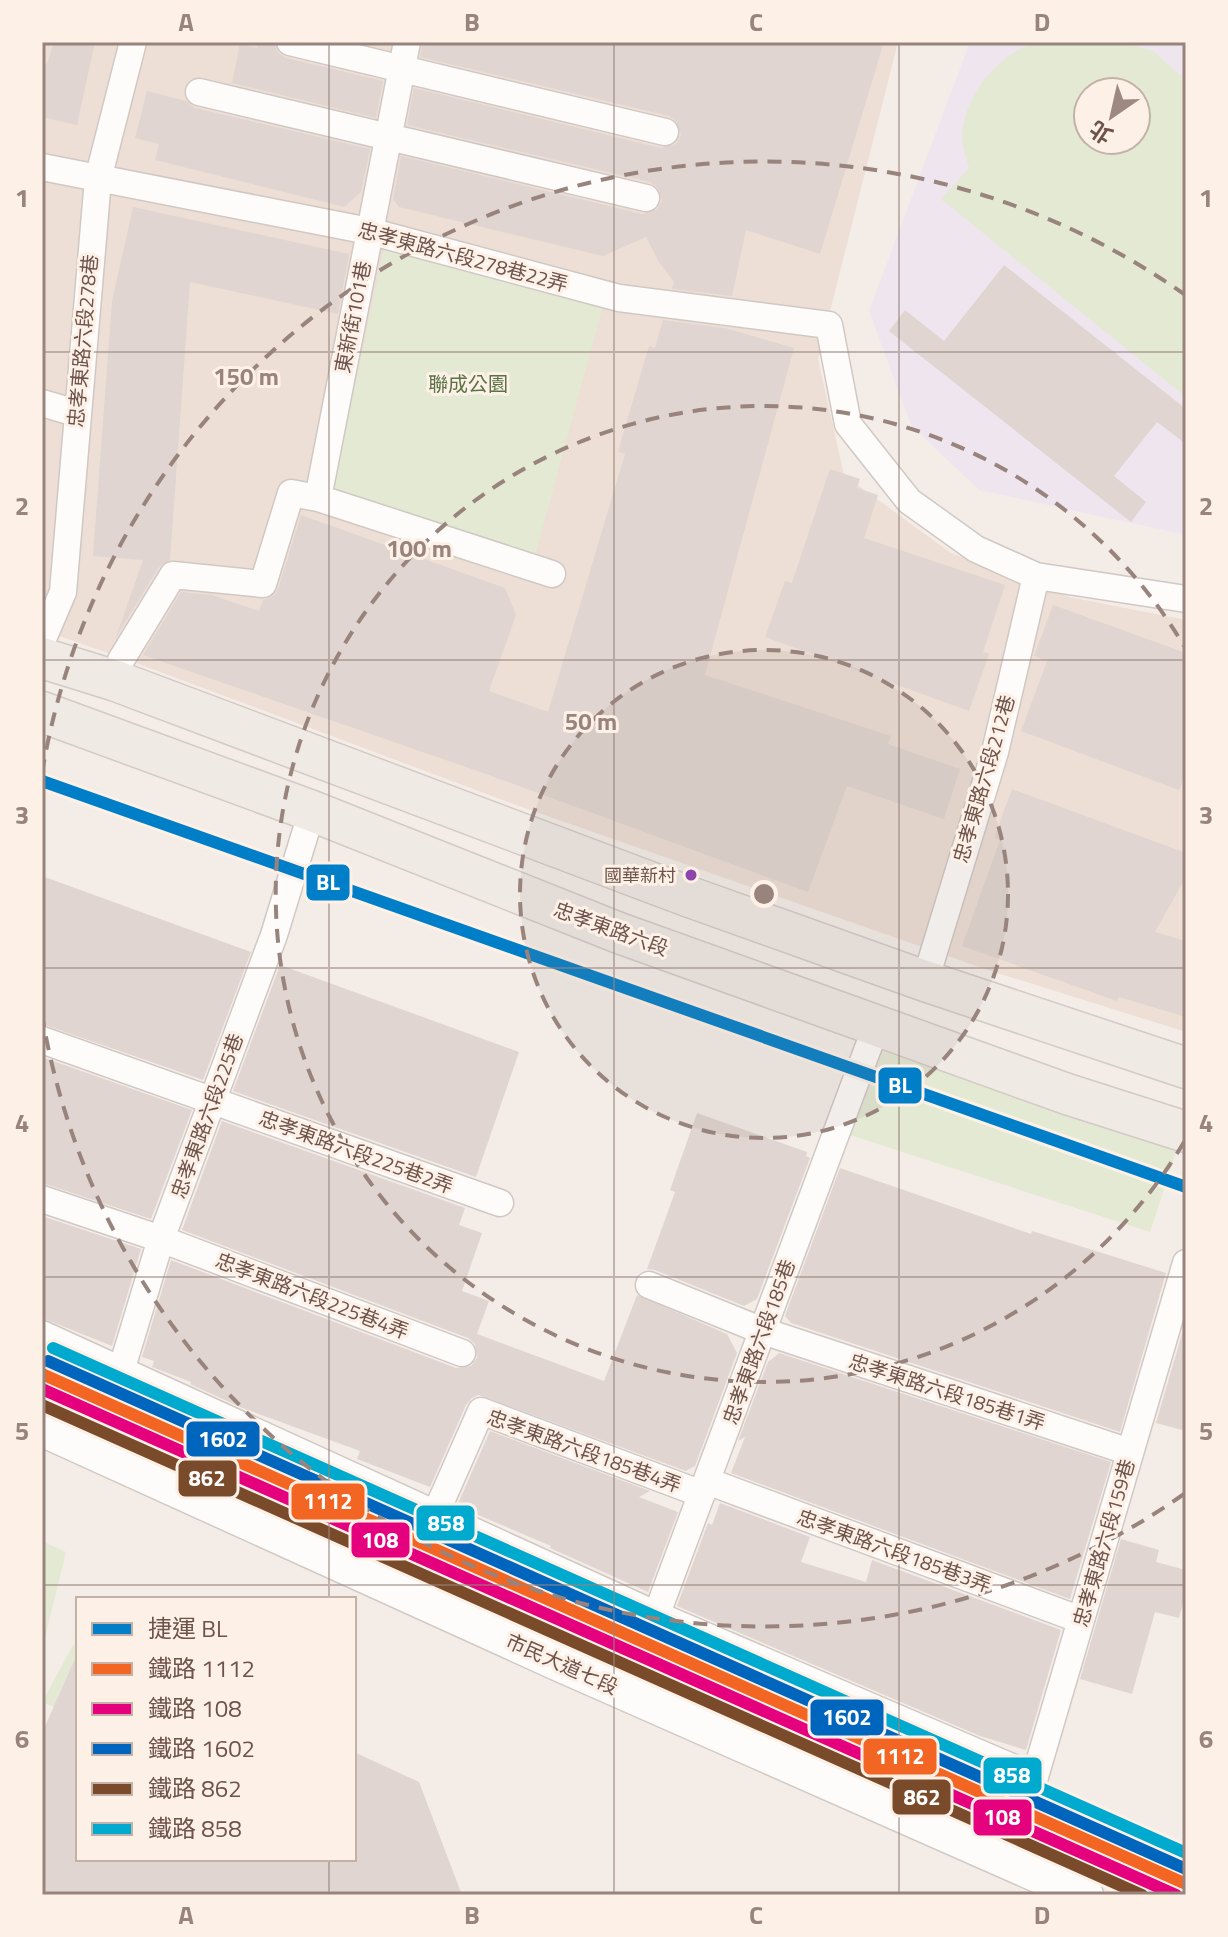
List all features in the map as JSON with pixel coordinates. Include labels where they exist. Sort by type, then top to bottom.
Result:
[{"type":"main road","points":[[42,658],[116,681],[687,896],[925,981],[1186,1068]]},
{"type":"main road","name":"忠孝東路六段","points":[[42,712],[312,811],[619,933],[1067,1094],[1186,1132]]},
{"type":"street","name":"忠孝東路六段278巷","points":[[42,641],[63,592],[98,179],[133,42]]},
{"type":"street","points":[[290,42],[665,132]]},
{"type":"street","name":"東新街101巷","points":[[318,498],[407,42]]},
{"type":"street","points":[[199,92],[646,198]]},
{"type":"street","name":"忠孝東路六段278巷22弄","points":[[42,167],[369,231],[619,298],[829,325],[848,424],[909,501],[976,549],[1036,576]]},
{"type":"street","points":[[42,403],[76,413]]},
{"type":"street","points":[[116,681],[121,660],[173,575],[263,584],[291,493],[318,498],[552,574]]},
{"type":"street","points":[[1036,576],[1186,599]]},
{"type":"street","name":"忠孝東路六段212巷","points":[[925,981],[995,752],[1036,576]]},
{"type":"street","name":"忠孝東路六段225巷","points":[[101,1420],[114,1394],[161,1239],[274,935],[312,811]]},
{"type":"street","name":"忠孝東路六段185巷","points":[[640,1659],[877,1024]]},
{"type":"street","name":"忠孝東路六段225巷2弄","points":[[42,1040],[500,1203]]},
{"type":"street","name":"忠孝東路六段225巷4弄","points":[[42,1199],[161,1239],[462,1353]]},
{"type":"street","name":"忠孝東路六段159巷","points":[[1021,1824],[1186,1263]]},
{"type":"street","name":"忠孝東路六段185巷1弄","points":[[649,1285],[763,1331],[1130,1452]]},
{"type":"street","points":[[42,1334],[657,1615],[1035,1777]]},
{"type":"street","name":"市民大道七段","points":[[42,1393],[1180,1895]]},
{"type":"street","name":"忠孝東路六段185巷4弄","points":[[435,1515],[481,1411],[705,1487]]},
{"type":"street","name":"市民大道七段","points":[[42,1428],[555,1661],[1085,1895]]},
{"type":"street","name":"忠孝東路六段185巷3弄","points":[[705,1487],[1081,1620]]},
{"type":"shaded area","points":[[42,42],[898,42],[818,359],[844,475],[951,553],[1070,597],[1186,620],[1186,1032],[991,971],[516,805],[42,630]]},
{"type":"shaded area","points":[[970,42],[1186,42],[1186,535],[979,490],[911,425],[869,311]]},
{"type":"green space","points":[[1039,42],[1122,42],[1153,51],[1186,80],[1186,397],[941,199],[969,168],[962,138],[964,123],[976,92],[997,65]]},
{"type":"green space","name":"聯成公園","points":[[384,249],[605,298],[535,556],[333,490]]},
{"type":"green space","points":[[881,1051],[1177,1149],[1150,1232],[850,1135]]},
{"type":"green space","points":[[42,1541],[66,1552],[42,1650]]},
{"type":"green space","points":[[73,1645],[76,1646],[76,1657],[54,1707],[42,1702]]},
{"type":"building","points":[[54,42],[95,42],[77,125],[42,117],[42,63],[47,64]]},
{"type":"building","points":[[258,42],[274,42],[278,53],[286,58],[383,81],[376,118],[232,83],[240,44],[257,48]]},
{"type":"building","points":[[423,42],[884,42],[820,254],[746,230],[732,296],[672,289],[674,282],[646,237],[603,256],[399,207],[393,199],[401,156],[642,214],[657,209],[662,201],[657,187],[650,182],[407,125],[414,88],[661,148],[676,144],[681,135],[676,121],[669,116],[420,57]]},
{"type":"building","points":[[147,91],[186,101],[195,108],[370,149],[361,192],[344,207],[155,160],[159,144],[135,138]]},
{"type":"building","points":[[133,207],[349,254],[338,314],[190,282],[170,560],[159,567],[116,637],[143,560],[93,556],[112,301]]},
{"type":"building","points":[[1004,265],[1186,409],[1186,444],[1157,422],[1114,476],[1146,502],[1131,522],[889,331],[905,310],[944,341]]},
{"type":"building","points":[[663,320],[725,328],[794,348],[705,675],[891,736],[888,744],[960,769],[944,819],[847,786],[808,892],[486,774],[143,655],[181,592],[212,595],[259,611],[263,600],[274,595],[278,589],[301,515],[505,588],[516,615],[489,691],[548,712],[625,454],[618,452],[626,424],[649,346],[655,348]]},
{"type":"building","points":[[830,469],[860,479],[857,488],[878,495],[864,538],[1005,585],[983,652],[989,654],[969,711],[765,637],[785,581],[792,583]]},
{"type":"building","points":[[1053,605],[1186,653],[1186,773],[1179,790],[1021,731],[1047,661],[1034,656]]},
{"type":"building","points":[[1012,789],[1186,853],[1183,882],[1155,932],[1186,941],[1186,1017],[1119,997],[1117,1001],[962,946],[1000,840],[994,838]]},
{"type":"building","points":[[42,876],[251,952],[203,1080],[42,1024]]},
{"type":"building","points":[[280,965],[519,1052],[476,1177],[233,1091]]},
{"type":"building","points":[[42,1057],[192,1110],[151,1219],[42,1183]]},
{"type":"building","points":[[697,1113],[807,1152],[806,1156],[810,1158],[757,1299],[744,1306],[647,1269],[675,1192],[670,1190]]},
{"type":"building","points":[[222,1121],[465,1208],[459,1225],[482,1233],[462,1291],[489,1301],[477,1334],[604,1381],[637,1295],[727,1334],[737,1353],[695,1466],[686,1471],[479,1395],[466,1405],[430,1487],[357,1459],[360,1451],[240,1407],[191,1382],[152,1367],[154,1361],[142,1357],[171,1260],[456,1368],[471,1366],[477,1358],[475,1344],[468,1338],[182,1230]]},
{"type":"building","points":[[840,1168],[1031,1234],[1032,1231],[1166,1273],[1120,1432],[791,1323],[785,1316]]},
{"type":"building","points":[[42,1216],[141,1249],[112,1346],[42,1318]]},
{"type":"building","points":[[1186,1320],[1186,1431],[1156,1423]]},
{"type":"building","points":[[779,1353],[1111,1462],[1070,1599],[731,1473],[745,1437],[738,1441],[768,1362]]},
{"type":"building","points":[[490,1431],[650,1491],[639,1497],[678,1512],[648,1592],[457,1506]]},
{"type":"building","points":[[720,1503],[810,1537],[801,1562],[866,1582],[872,1560],[1061,1630],[1026,1750],[980,1736],[677,1606],[708,1523],[712,1525]]},
{"type":"building","points":[[1121,1539],[1159,1550],[1156,1562],[1186,1570],[1186,1592],[1179,1618],[1155,1612],[1132,1694],[1080,1679]]},
{"type":"building","points":[[76,1656],[76,1861],[356,1861],[356,1753],[419,1782],[462,1895],[42,1895],[42,1733]]},
{"type":"metro line","name":"BL","points":[[42,781],[1186,1187]]},
{"type":"rail line","name":"858","points":[[53,1348],[1186,1853]]},
{"type":"rail line","name":"1602","points":[[48,1361],[1186,1869]]},
{"type":"rail line","name":"1112","points":[[42,1374],[1186,1884]]},
{"type":"rail line","name":"108","points":[[42,1389],[1176,1895]]},
{"type":"rail line","name":"862","points":[[42,1405],[1142,1895]]},
{"type":"place","name":"國華新村","points":[[691,875]]}]
